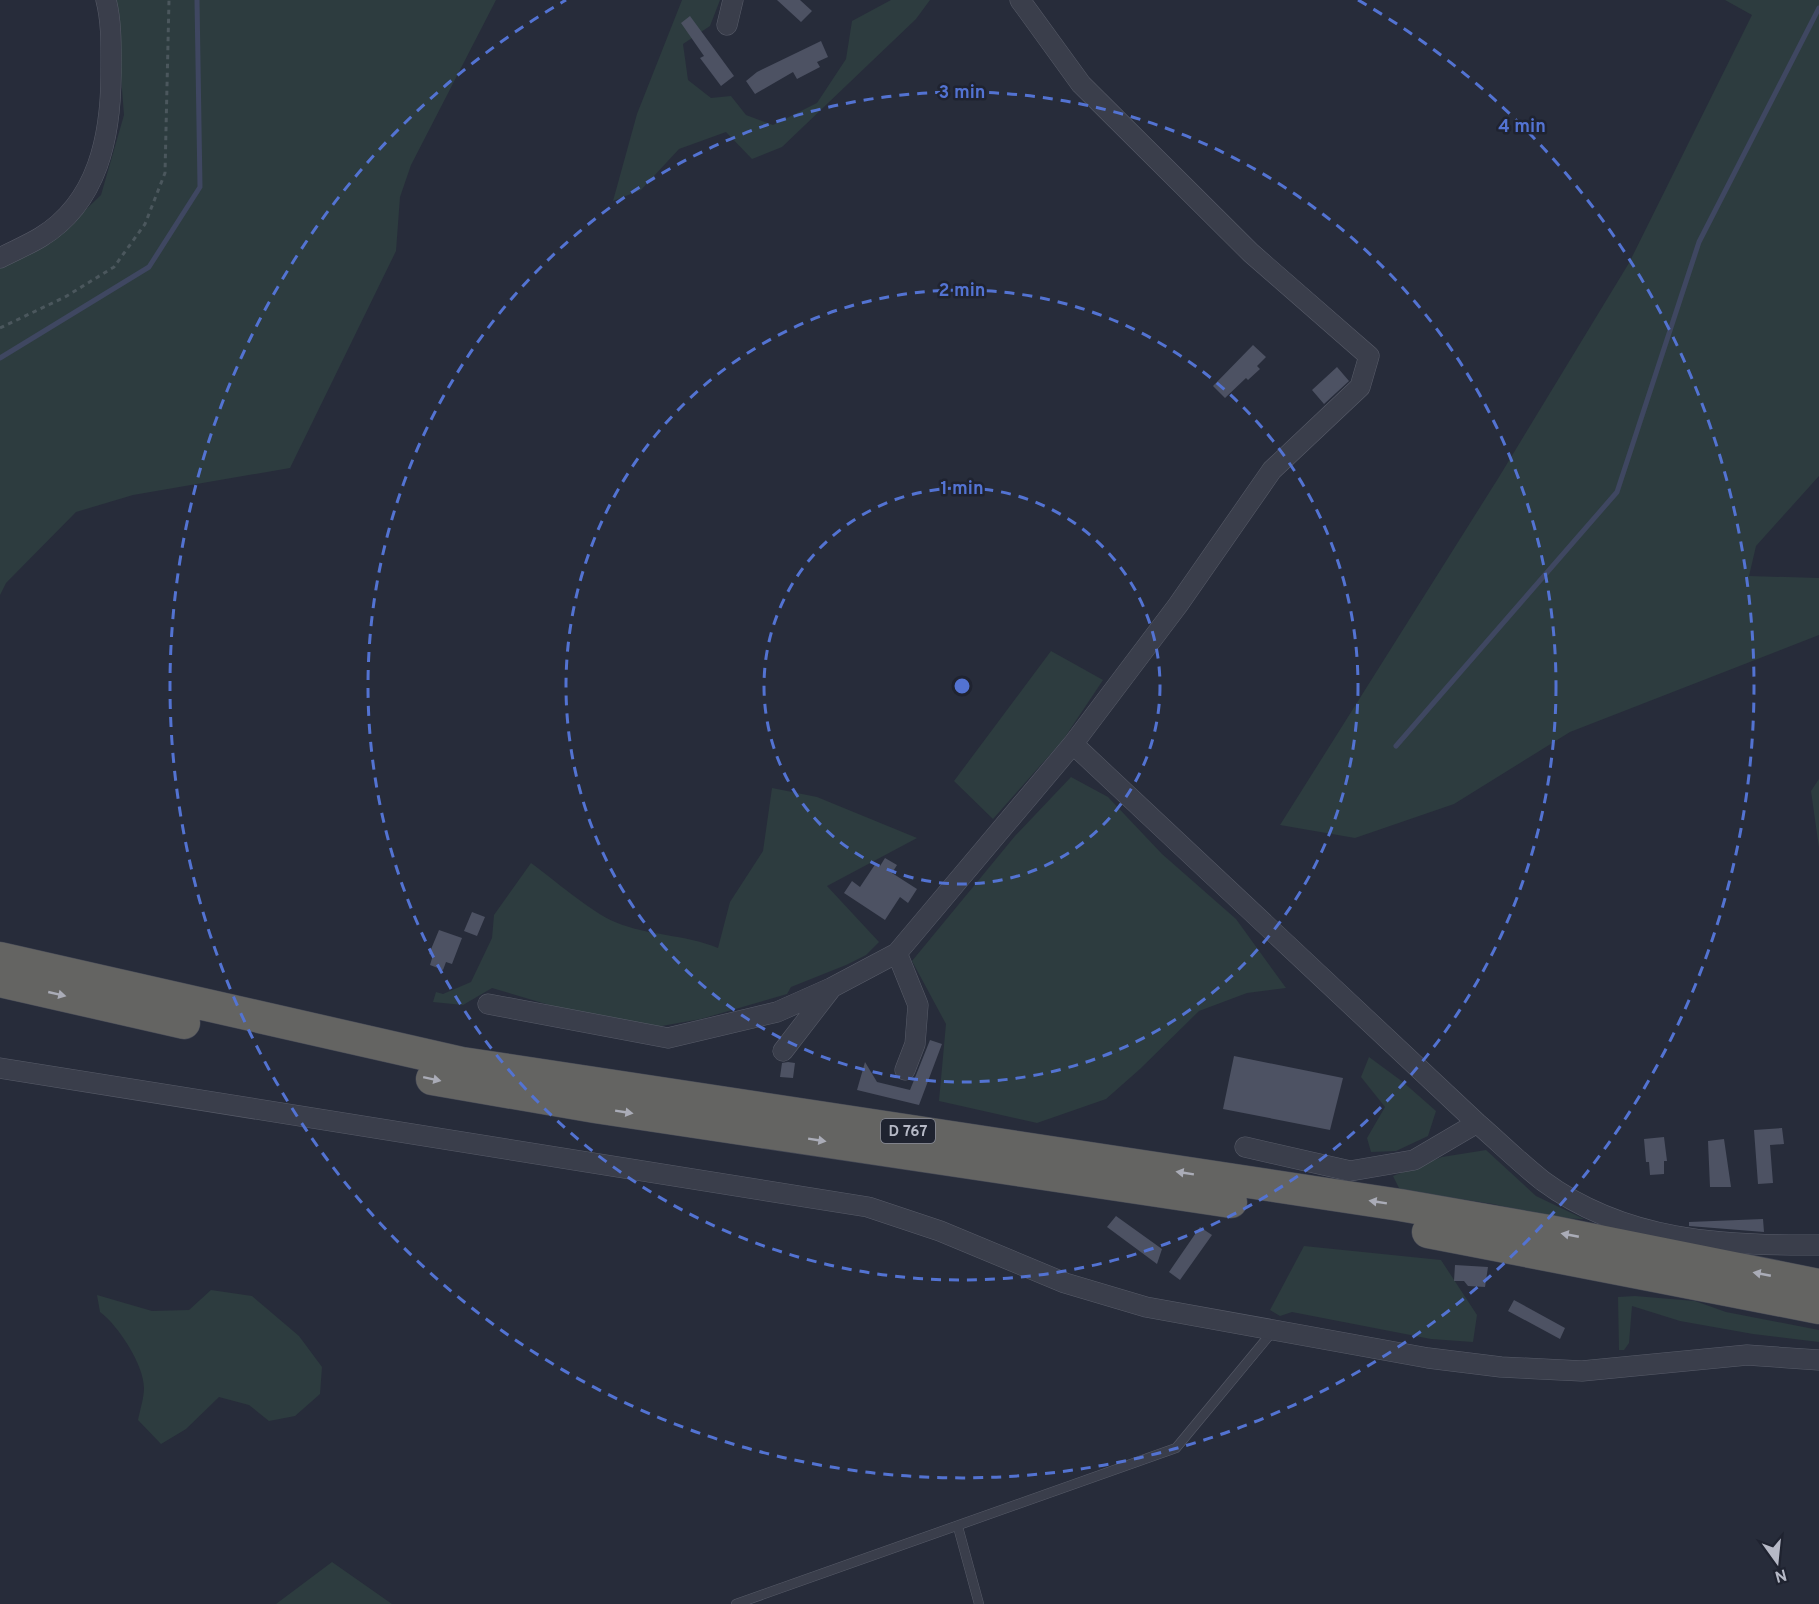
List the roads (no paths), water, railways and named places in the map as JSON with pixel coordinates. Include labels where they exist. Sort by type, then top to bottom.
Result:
[{"type":"highway","name":"D 767","points":[[0,958],[462,1063],[1400,1205],[1549,1231],[1819,1285]]},
{"type":"highway","name":"D 767","points":[[0,981],[476,1088],[1419,1231],[1592,1262],[1819,1308]]},
{"type":"street","points":[[0,258],[42,237],[80,201],[92,182],[108,128],[111,96],[106,0]]},
{"type":"street","points":[[726,25],[733,0]]},
{"type":"street","points":[[488,1004],[668,1038],[777,1012],[897,953],[1073,744],[1178,604],[1272,470],[1360,387],[1369,356],[1251,253],[1082,84],[1020,0]]},
{"type":"street","points":[[1073,744],[1477,1123],[1542,1180],[1581,1205],[1636,1226],[1686,1240],[1740,1246],[1819,1245]]},
{"type":"street","points":[[897,953],[918,1005],[915,1044],[905,1070]]},
{"type":"street","points":[[783,1051],[831,987]]},
{"type":"street","points":[[0,1068],[868,1207],[940,1231],[1065,1283],[1146,1307],[1428,1358],[1501,1367],[1582,1371],[1747,1355],[1819,1360]]},
{"type":"street","points":[[1245,1147],[1350,1171],[1414,1160],[1477,1123]]},
{"type":"lane","points":[[736,1604],[1176,1448],[1273,1330]]},
{"type":"lane","points":[[958,1527],[979,1604]]},
{"type":"waterway","points":[[0,358],[149,267],[200,187],[197,0]]},
{"type":"waterway","points":[[1396,746],[1617,492],[1699,242],[1819,8]]}]
